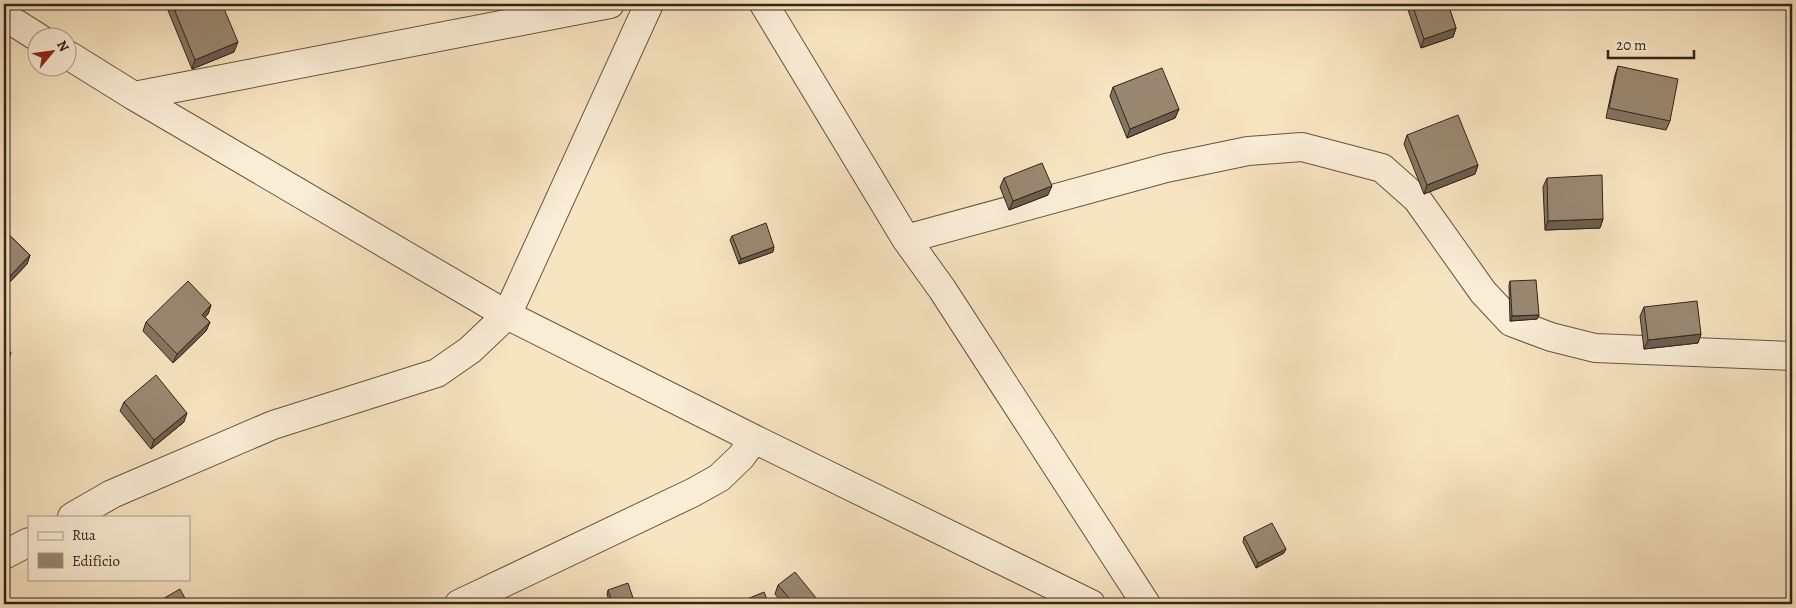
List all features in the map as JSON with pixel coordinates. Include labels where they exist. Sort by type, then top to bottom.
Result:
[{"type":"street","points":[[134,96],[610,4]]},
{"type":"street","points":[[74,516],[112,494],[273,425],[437,373],[470,350],[507,315],[649,4]]},
{"type":"street","points":[[764,4],[906,239],[942,289],[1146,604]]},
{"type":"street","points":[[4,16],[28,31]]},
{"type":"street","points":[[78,61],[507,315],[1071,600]]},
{"type":"street","points":[[906,239],[1166,168],[1248,151],[1302,147],[1382,168],[1417,199],[1483,292],[1511,322],[1551,336],[1595,348],[1792,356]]},
{"type":"street","points":[[459,604],[692,493],[719,478],[741,456],[754,439]]},
{"type":"street","points":[[4,556],[28,543]]},
{"type":"building","points":[[172,4],[222,4],[238,42],[195,60]]},
{"type":"building","points":[[1412,4],[1448,4],[1456,28],[1424,39]]},
{"type":"building","points":[[1618,66],[1678,79],[1670,121],[1609,108]]},
{"type":"building","points":[[1162,68],[1179,109],[1130,129],[1113,87]]},
{"type":"building","points":[[1458,115],[1478,165],[1427,185],[1407,135]]},
{"type":"building","points":[[1042,163],[1052,186],[1013,201],[1004,178]]},
{"type":"building","points":[[1602,175],[1603,219],[1548,221],[1547,178]]},
{"type":"building","points":[[766,223],[774,247],[741,259],[732,236]]},
{"type":"building","points":[[4,230],[30,255],[11,275],[4,268]]},
{"type":"building","points":[[1536,280],[1539,315],[1512,316],[1510,281]]},
{"type":"building","points":[[188,281],[211,305],[202,315],[210,322],[177,354],[146,322]]},
{"type":"building","points":[[1697,301],[1701,334],[1648,340],[1644,307]]},
{"type":"building","points":[[4,342],[11,353],[4,357]]},
{"type":"building","points":[[156,375],[187,413],[154,440],[124,402]]},
{"type":"building","points":[[1272,523],[1286,549],[1258,563],[1244,537]]},
{"type":"building","points":[[795,572],[821,604],[794,604],[778,585]]},
{"type":"building","points":[[628,583],[635,604],[613,604],[608,590]]},
{"type":"building","points":[[180,589],[188,604],[154,604]]},
{"type":"building","points":[[764,592],[769,604],[735,604]]}]
